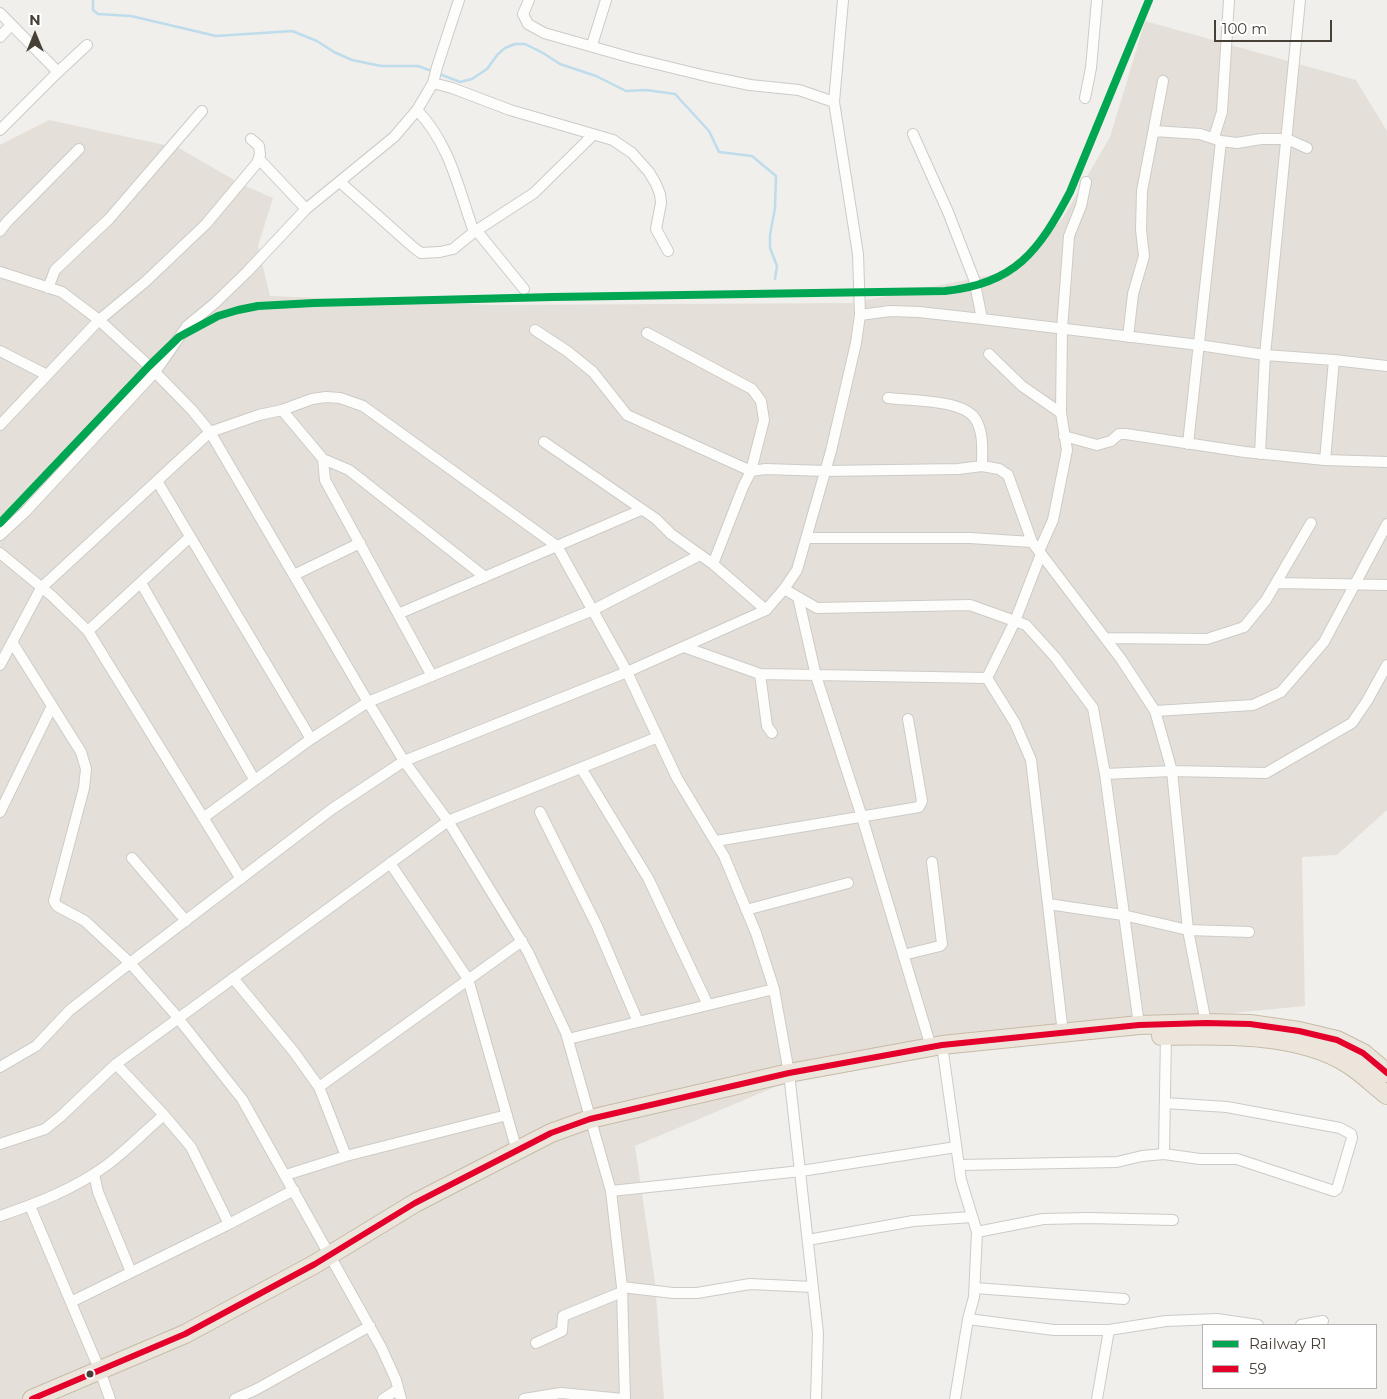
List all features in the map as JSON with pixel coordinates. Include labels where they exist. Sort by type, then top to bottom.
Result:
[{"type":"highway","points":[[32,1399],[185,1334],[329,1255],[415,1203],[550,1133],[590,1119],[789,1073],[937,1046],[1046,1033],[1139,1025],[1250,1024],[1299,1031],[1336,1040],[1363,1053],[1387,1073]]},
{"type":"highway","points":[[1063,1033],[1091,1037],[1266,1038],[1295,1043],[1319,1050],[1348,1064],[1387,1095]]},
{"type":"street","points":[[0,535],[26,511],[155,372],[187,326],[215,303],[247,272],[306,209],[394,137],[417,110],[435,76],[459,0]]},
{"type":"street","points":[[529,0],[523,14],[528,24],[544,33],[632,58],[706,76],[750,85],[799,90],[834,102]]},
{"type":"street","points":[[592,46],[606,0]]},
{"type":"street","points":[[0,1066],[36,1046],[70,1010],[130,963],[332,809],[404,760],[627,672],[684,647],[766,610],[784,589],[797,570],[826,471],[856,343],[860,315],[858,254],[834,102],[843,0]]},
{"type":"street","points":[[1086,98],[1091,68],[1097,0]]},
{"type":"street","points":[[1188,444],[1222,112],[1229,0]]},
{"type":"street","points":[[1260,454],[1265,356],[1300,0]]},
{"type":"street","points":[[0,13],[58,72]]},
{"type":"street","points":[[0,37],[11,25]]},
{"type":"street","points":[[0,130],[87,45]]},
{"type":"street","points":[[435,76],[452,88],[510,110],[613,140],[632,153],[649,172],[660,194],[661,203],[656,229],[668,251]]},
{"type":"street","points":[[1128,337],[1133,294],[1144,256],[1141,230],[1142,191],[1163,81]]},
{"type":"street","points":[[417,110],[426,120],[445,150],[475,231],[524,289]]},
{"type":"street","points":[[48,288],[55,270],[109,219],[202,111]]},
{"type":"street","points":[[1154,131],[1200,134],[1237,143],[1261,139],[1287,139],[1306,148]]},
{"type":"street","points":[[913,134],[948,212],[974,279],[982,319]]},
{"type":"street","points":[[340,182],[421,253],[440,252],[454,249],[475,231],[534,193],[593,135]]},
{"type":"street","points":[[0,425],[99,320],[145,282],[206,224],[257,163],[260,155],[259,146],[252,139]]},
{"type":"street","points":[[0,231],[79,149]]},
{"type":"street","points":[[258,159],[306,209]]},
{"type":"street","points":[[987,678],[1015,621],[1038,549],[1053,520],[1067,450],[1061,414],[1062,329],[1069,236],[1081,206],[1086,182]]},
{"type":"street","points":[[0,272],[62,292],[99,320],[155,372],[192,410],[210,432],[368,702],[404,760],[448,821],[528,952],[568,1039],[610,1191],[622,1290],[624,1399],[561,1393],[524,1399]]},
{"type":"street","points":[[860,315],[890,311],[918,312],[1199,345],[1265,356],[1334,360],[1387,366]]},
{"type":"street","points":[[535,330],[567,351],[593,372],[627,415],[751,471],[766,469],[826,471],[958,469],[982,466],[999,469],[1008,475],[1038,549],[1105,638],[1155,711],[1172,771],[1188,930],[1206,1023]]},
{"type":"street","points":[[647,333],[752,388],[761,401],[764,420],[751,471],[742,487],[712,564]]},
{"type":"street","points":[[0,351],[47,375]]},
{"type":"street","points":[[989,354],[1022,386],[1061,414]]},
{"type":"street","points":[[1325,460],[1334,360]]},
{"type":"street","points":[[0,665],[41,588],[210,432],[312,399],[340,398],[363,406],[557,546],[627,672],[677,778],[724,856],[756,933],[774,989],[789,1073],[818,1332],[816,1399]]},
{"type":"street","points":[[888,398],[954,405],[967,410],[976,419],[982,436],[982,466]]},
{"type":"street","points":[[282,410],[323,459],[349,470],[485,577]]},
{"type":"street","points":[[1064,436],[1097,445],[1111,441],[1119,434],[1260,454],[1325,460],[1387,462]]},
{"type":"street","points":[[544,442],[640,510],[656,519],[671,534],[712,564],[766,610]]},
{"type":"street","points":[[323,459],[325,480],[432,676]]},
{"type":"street","points":[[157,481],[310,739]]},
{"type":"street","points":[[398,614],[640,510]]},
{"type":"street","points":[[1105,638],[1208,639],[1244,627],[1266,600],[1311,523]]},
{"type":"street","points":[[1155,711],[1253,705],[1281,692],[1324,642],[1387,524]]},
{"type":"street","points":[[88,631],[190,538]]},
{"type":"street","points":[[806,538],[970,538],[1038,549]]},
{"type":"street","points":[[294,575],[360,543]]},
{"type":"street","points":[[0,553],[88,631],[241,879]]},
{"type":"street","points":[[203,818],[310,739],[368,702],[593,610],[700,555]]},
{"type":"street","points":[[1276,583],[1387,585]]},
{"type":"street","points":[[141,584],[254,780]]},
{"type":"street","points":[[784,589],[817,608],[970,605],[1026,625],[1054,657],[1093,708],[1106,774],[1123,915],[1139,1025]]},
{"type":"street","points":[[798,597],[816,676],[862,818],[903,955],[937,1046],[961,1180],[977,1232],[974,1298],[968,1319],[955,1399]]},
{"type":"street","points":[[12,642],[81,752],[86,769],[84,788],[54,901],[57,906],[85,921],[130,963],[178,1018],[242,1099],[370,1326],[396,1380],[399,1394],[382,1399]]},
{"type":"street","points":[[684,647],[760,674],[987,678]]},
{"type":"street","points":[[1106,774],[1172,771],[1266,773],[1352,723],[1387,665]]},
{"type":"street","points":[[760,674],[767,726],[772,733]]},
{"type":"street","points":[[987,678],[1015,723],[1031,760],[1063,1033]]},
{"type":"street","points":[[0,812],[52,706]]},
{"type":"street","points":[[716,841],[919,807],[922,801],[908,719]]},
{"type":"street","points":[[0,1144],[45,1129],[60,1118],[116,1064],[448,821],[658,736]]},
{"type":"street","points":[[581,768],[648,878],[708,1005]]},
{"type":"street","points":[[540,812],[597,926],[638,1022]]},
{"type":"street","points":[[132,858],[186,921]]},
{"type":"street","points":[[903,955],[942,944],[932,862]]},
{"type":"street","points":[[390,863],[468,980],[517,1151]]},
{"type":"street","points":[[746,910],[848,884]]},
{"type":"street","points":[[1048,904],[1123,915],[1188,930],[1249,932]]},
{"type":"street","points":[[319,1087],[522,941]]},
{"type":"street","points":[[233,978],[294,1052],[319,1087],[346,1156]]},
{"type":"street","points":[[568,1039],[774,989]]},
{"type":"street","points":[[1164,1154],[1166,1036]]},
{"type":"street","points":[[116,1064],[191,1147],[229,1224]]},
{"type":"street","points":[[959,1165],[1117,1162],[1142,1156],[1164,1154],[1200,1159],[1237,1159],[1334,1191],[1337,1189],[1352,1138],[1351,1134],[1340,1128],[1227,1107],[1164,1103]]},
{"type":"street","points":[[0,1216],[69,1190],[107,1165],[164,1115]]},
{"type":"street","points":[[286,1176],[346,1156],[507,1115]]},
{"type":"street","points":[[610,1191],[801,1171],[956,1147]]},
{"type":"street","points":[[94,1174],[98,1192],[131,1272]]},
{"type":"street","points":[[71,1302],[294,1190]]},
{"type":"street","points":[[30,1206],[110,1399]]},
{"type":"street","points":[[808,1240],[913,1221],[972,1217]]},
{"type":"street","points":[[977,1232],[1043,1219],[1173,1220]]},
{"type":"street","points":[[536,1343],[562,1331],[564,1316],[622,1290],[697,1293],[750,1284],[813,1287]]},
{"type":"street","points":[[975,1288],[1124,1299]]},
{"type":"street","points":[[968,1319],[1054,1330],[1109,1330],[1166,1321],[1218,1319],[1251,1324]]},
{"type":"street","points":[[1306,1324],[1323,1321]]},
{"type":"street","points":[[235,1399],[370,1326]]},
{"type":"street","points":[[1097,1399],[1109,1330]]},
{"type":"shaded area","points":[[1145,21],[1356,80],[1387,131],[1387,810],[1337,855],[1302,857],[1305,1006],[865,1049],[635,1146],[655,1282],[664,1399],[0,1399],[0,145],[49,120],[179,148],[243,185],[273,198],[258,246],[270,296],[494,305],[851,303],[1016,270],[1064,216],[1110,137]]},
{"type":"waterway","points":[[93,0],[93,10],[98,14],[131,16],[216,36],[292,31],[317,41],[334,52],[352,60],[381,66],[418,66],[432,71]]},
{"type":"waterway","points":[[437,73],[460,82],[472,79],[487,69],[505,48],[515,44],[525,44],[560,64],[596,76],[626,91],[646,90],[675,94],[709,131],[719,152],[752,156],[776,176],[775,208],[770,235],[770,248],[777,266],[775,279]]},
{"type":"rail line","name":"R1","points":[[0,523],[149,366],[179,337],[218,316],[238,310],[258,306],[314,303],[945,291],[990,281],[1022,261],[1035,247],[1059,213],[1070,192],[1149,0]]},
{"type":"transit line","name":"59","points":[[32,1399],[185,1334],[315,1264],[415,1203],[551,1133],[590,1119],[789,1073],[942,1045],[1139,1025],[1250,1024],[1299,1031],[1337,1040],[1363,1053],[1387,1073]]}]
